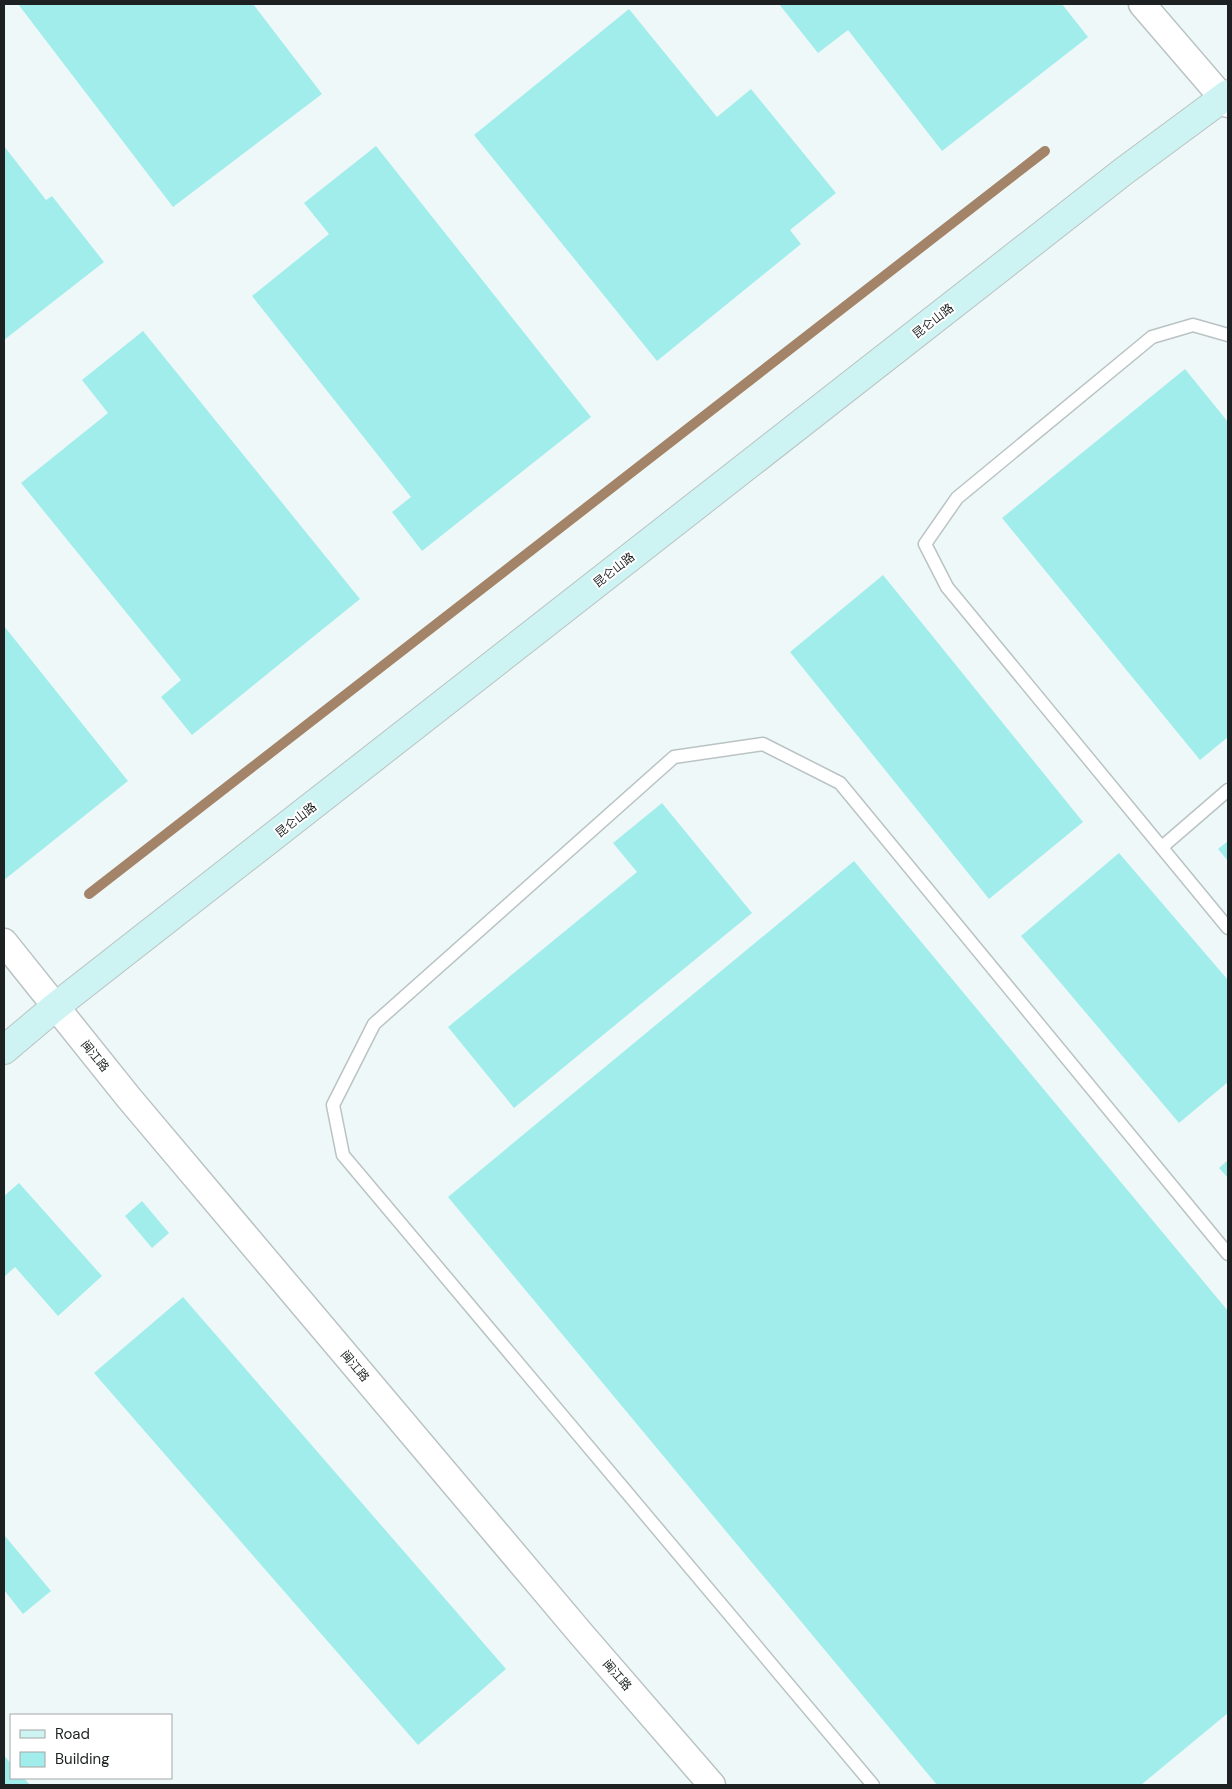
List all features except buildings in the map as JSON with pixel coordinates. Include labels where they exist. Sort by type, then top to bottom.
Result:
[{"type":"main road","name":"昆仑山路","points":[[4,1050],[55,1007],[1124,171],[1226,99]]},
{"type":"street","points":[[1142,4],[1226,99]]},
{"type":"street","name":"闽江路","points":[[4,942],[55,1007],[563,1612],[712,1785]]},
{"type":"lane","points":[[1228,335],[1193,325],[1152,336],[957,498],[926,544],[947,587],[1228,928]]},
{"type":"lane","points":[[873,1785],[343,1155],[333,1105],[374,1024],[674,757],[763,744],[840,783],[1228,1254]]},
{"type":"lane","points":[[1162,847],[1228,790]]},
{"type":"waterway","points":[[89,894],[1045,151]]}]
